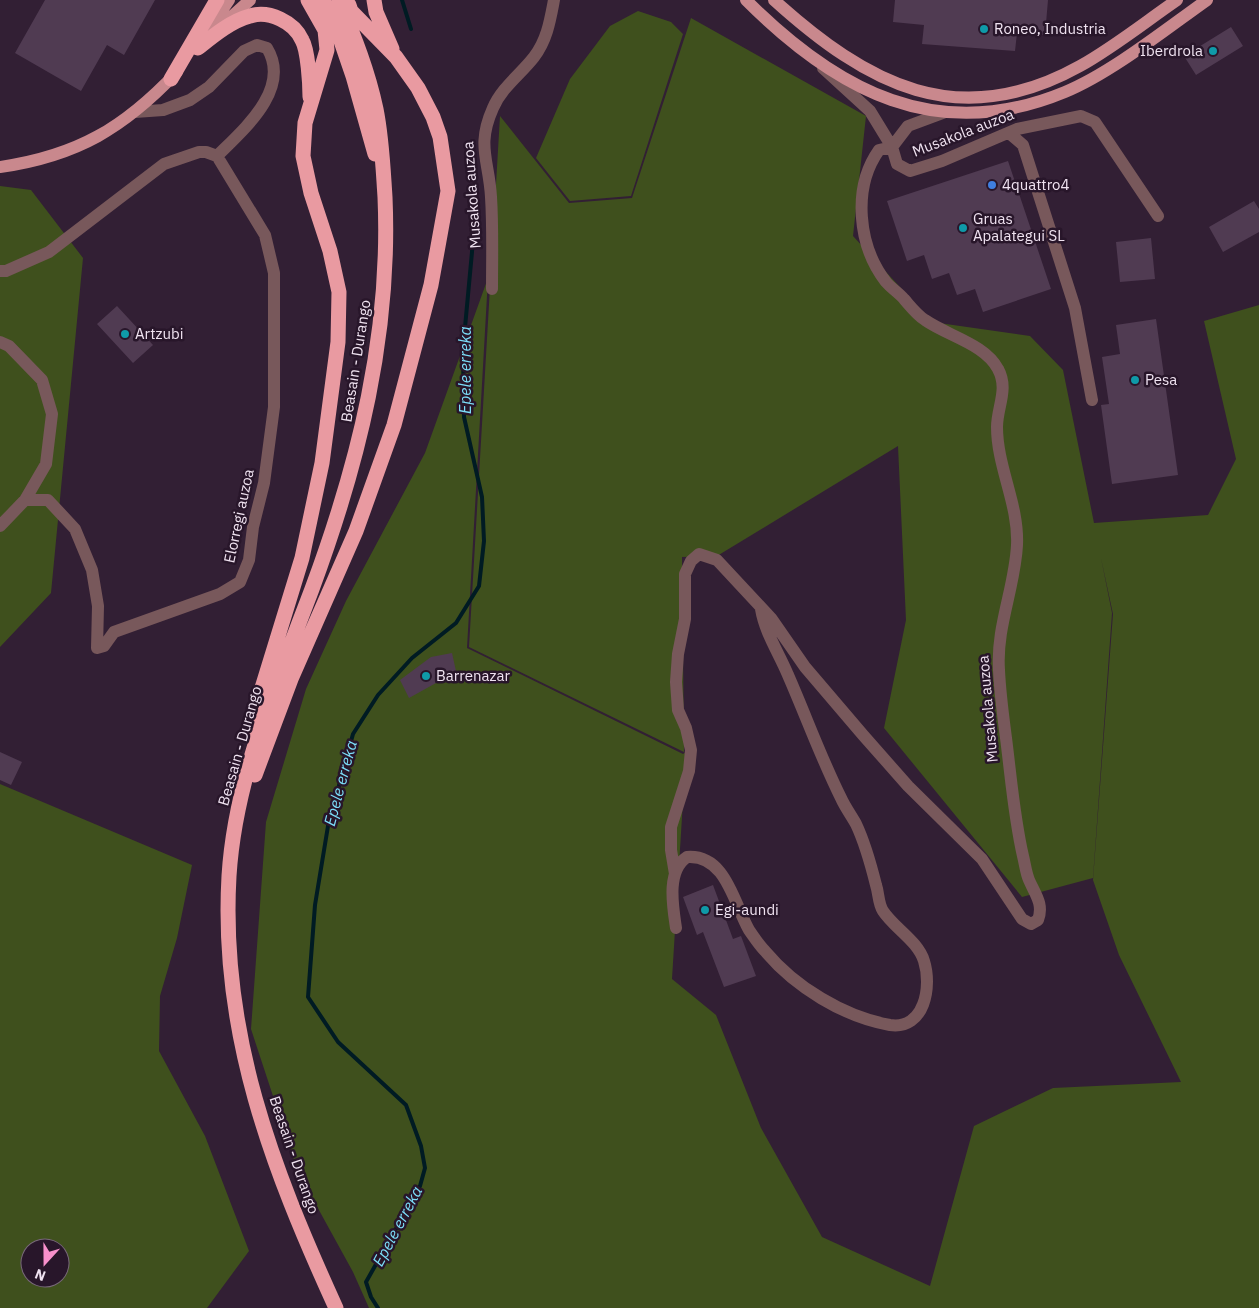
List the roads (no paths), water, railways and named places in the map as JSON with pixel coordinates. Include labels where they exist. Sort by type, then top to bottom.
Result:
[{"type":"highway","points":[[171,79],[217,0]]},
{"type":"highway","points":[[238,810],[245,744],[302,558],[313,510],[329,416],[338,342],[339,292],[330,251],[309,186],[303,156],[305,123],[327,50],[325,30],[308,0]]},
{"type":"highway","points":[[323,0],[363,86]]},
{"type":"highway","points":[[339,0],[360,50],[363,86]]},
{"type":"highway","points":[[238,810],[260,766],[291,679],[356,531],[376,479],[405,389],[433,276],[448,191],[445,161],[433,117],[418,88],[396,58],[351,11],[348,0]]},
{"type":"highway","points":[[374,0],[376,12],[396,58]]},
{"type":"highway","points":[[198,48],[219,32],[250,16],[264,14],[278,18],[288,24],[302,40],[307,58],[311,101]]},
{"type":"highway","name":"Beasain - Durango","points":[[336,1308],[300,1228],[273,1154],[255,1099],[239,1036],[232,996],[228,934],[229,873],[238,810],[264,719],[333,530],[363,427],[376,365],[383,309],[387,250],[381,140],[363,86]]},
{"type":"main road","points":[[198,48],[229,0]]},
{"type":"main road","points":[[0,167],[44,160],[98,137],[135,112],[171,79],[198,48],[237,10],[250,0]]},
{"type":"main road","points":[[746,0],[812,56],[854,83],[887,99],[919,110],[943,113],[991,113],[1027,105],[1066,92],[1101,73],[1207,0]]},
{"type":"main road","points":[[774,0],[799,23],[863,68],[892,83],[924,93],[956,98],[1009,93],[1049,81],[1080,66],[1177,0]]},
{"type":"street","name":"Musakola auzoa","points":[[492,289],[491,192],[483,136],[494,106],[514,78],[534,58],[544,41],[549,28],[554,0]]},
{"type":"street","points":[[0,271],[6,271],[49,252],[164,164],[199,152],[206,152],[217,156],[257,115],[269,93],[274,59],[267,48],[257,45],[244,51],[210,87],[190,100],[163,110],[135,112]]},
{"type":"street","name":"Musakola auzoa","points":[[812,56],[820,66],[870,111],[892,147],[897,164],[910,171],[922,169],[1017,128],[1081,116],[1095,122],[1158,216]]},
{"type":"street","name":"Musakola auzoa","points":[[676,928],[673,895],[675,874],[671,850],[672,827],[689,771],[691,750],[686,728],[678,710],[676,682],[678,654],[685,619],[685,574],[691,561],[699,554],[718,560],[771,618],[805,667],[868,741],[908,786],[982,860],[1022,919],[1031,924],[1036,923],[1040,916],[1040,902],[1028,877],[1021,849],[1002,719],[999,673],[1001,626],[1014,575],[1017,546],[1016,527],[997,431],[1003,394],[1002,379],[996,365],[985,354],[918,315],[887,283],[868,250],[861,206],[871,160],[879,150],[892,147],[908,126],[943,113]]},
{"type":"street","points":[[1009,133],[1023,145],[1066,272],[1075,308],[1092,400]]},
{"type":"street","name":"Elorregi auzoa","points":[[25,500],[48,500],[75,529],[92,570],[98,606],[97,648],[104,646],[114,632],[220,594],[240,582],[249,560],[253,527],[264,483],[274,407],[274,273],[265,235],[217,156]]},
{"type":"street","points":[[0,342],[9,346],[42,380],[52,414],[46,464],[25,500],[0,526]]},
{"type":"street","name":"Musakola auzoa","points":[[675,874],[681,861],[687,857],[706,860],[714,865],[726,881],[749,929],[764,951],[789,975],[831,1003],[874,1022],[899,1026],[913,1021],[921,1012],[926,981],[924,960],[883,911],[856,824],[840,797],[789,676],[764,625],[761,609]]},
{"type":"waterway","points":[[402,0],[411,29]]},
{"type":"waterway","name":"Epele erreka","points":[[378,1308],[371,1297],[366,1282],[420,1186],[425,1168],[421,1146],[406,1105],[338,1042],[308,997],[315,905],[328,826],[353,734],[378,695],[412,658],[456,623],[479,586],[484,541],[482,497],[464,417],[463,349],[472,252],[475,189]]},
{"type":"place","name":"Roneo, Industria","points":[[984,29]]},
{"type":"place","name":"Iberdrola","points":[[1213,51]]},
{"type":"place","name":"4quattro4","points":[[992,185]]},
{"type":"place","name":"Gruas Apalategui SL","points":[[963,228]]},
{"type":"place","name":"Artzubi","points":[[125,334]]},
{"type":"place","name":"Pesa","points":[[1135,380]]},
{"type":"place","name":"Barrenazar","points":[[426,676]]},
{"type":"place","name":"Egi-aundi","points":[[705,910]]}]
